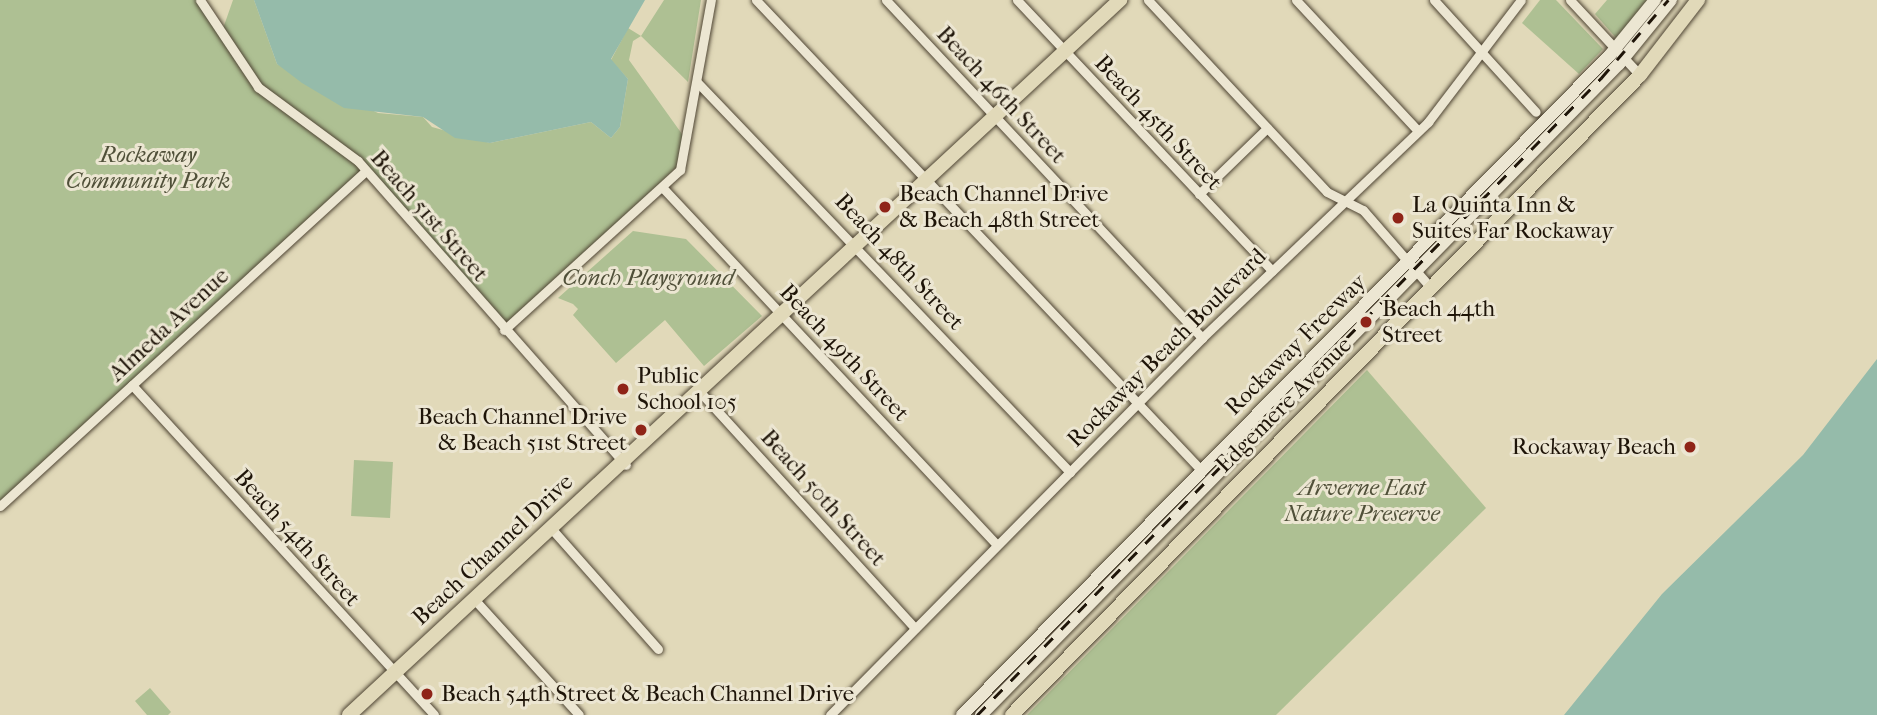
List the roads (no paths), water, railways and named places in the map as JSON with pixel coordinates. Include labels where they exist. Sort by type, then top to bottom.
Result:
[{"type":"main road","name":"Beach Channel Drive","points":[[349,715],[397,676],[1120,0]]},
{"type":"main road","name":"Edgemere Avenue","points":[[1012,715],[1640,75],[1698,0]]},
{"type":"main road","name":"Beach Channel Drive","points":[[363,715],[397,676]]},
{"type":"street","name":"Beach 51st Street","points":[[200,0],[265,94],[365,172],[624,463]]},
{"type":"street","points":[[504,330],[662,187],[683,161],[711,0]]},
{"type":"street","points":[[756,0],[1136,405],[1227,496]]},
{"type":"street","name":"Beach 46th Street","points":[[886,0],[1202,338]]},
{"type":"street","name":"Beach 45th Street","points":[[1017,0],[1272,271]]},
{"type":"street","points":[[1148,0],[1327,192],[1363,210],[1432,288]]},
{"type":"street","points":[[1296,0],[1419,131]]},
{"type":"street","points":[[1434,0],[1536,112]]},
{"type":"street","name":"Rockaway Beach Boulevard","points":[[830,715],[1202,338],[1419,131],[1521,0]]},
{"type":"street","points":[[1570,0],[1640,75]]},
{"type":"street","name":"Rockaway Freeway","points":[[1620,53],[1656,0]]},
{"type":"street","name":"Rockaway Freeway","points":[[962,715],[1207,475],[1671,0]]},
{"type":"street","name":"Beach 48th Street","points":[[697,82],[858,247],[1070,472]]},
{"type":"street","points":[[1199,194],[1267,128]]},
{"type":"street","name":"Almeda Avenue","points":[[0,506],[365,172]]},
{"type":"street","name":"Beach 49th Street","points":[[662,187],[997,545]]},
{"type":"street","name":"Beach 54th Street","points":[[132,384],[434,715]]},
{"type":"street","name":"Beach 50th Street","points":[[701,393],[915,628]]},
{"type":"street","name":"Rockaway Freeway","points":[[981,715],[1207,475]]},
{"type":"street","points":[[553,530],[658,649]]},
{"type":"street","points":[[476,602],[579,715]]},
{"type":"railway","points":[[977,715],[1601,78],[1668,0]]},
{"type":"place","name":"Beach Channel Drive & Beach 48th Street","points":[[885,207]]},
{"type":"place","name":"La Quinta Inn & Suites Far Rockaway","points":[[1398,218]]},
{"type":"place","name":"Beach 44th Street","points":[[1366,322]]},
{"type":"place","name":"Public School 105","points":[[623,389]]},
{"type":"place","name":"Beach Channel Drive & Beach 51st Street","points":[[641,430]]},
{"type":"place","name":"Rockaway Beach","points":[[1690,447]]},
{"type":"place","name":"Beach 54th Street & Beach Channel Drive","points":[[427,694]]},
{"type":"park label","name":"Rockaway Community Park","points":[[148,168]]},
{"type":"park label","name":"Conch Playground","points":[[648,278]]},
{"type":"park label","name":"Arverne East Nature Preserve","points":[[1362,501]]}]
